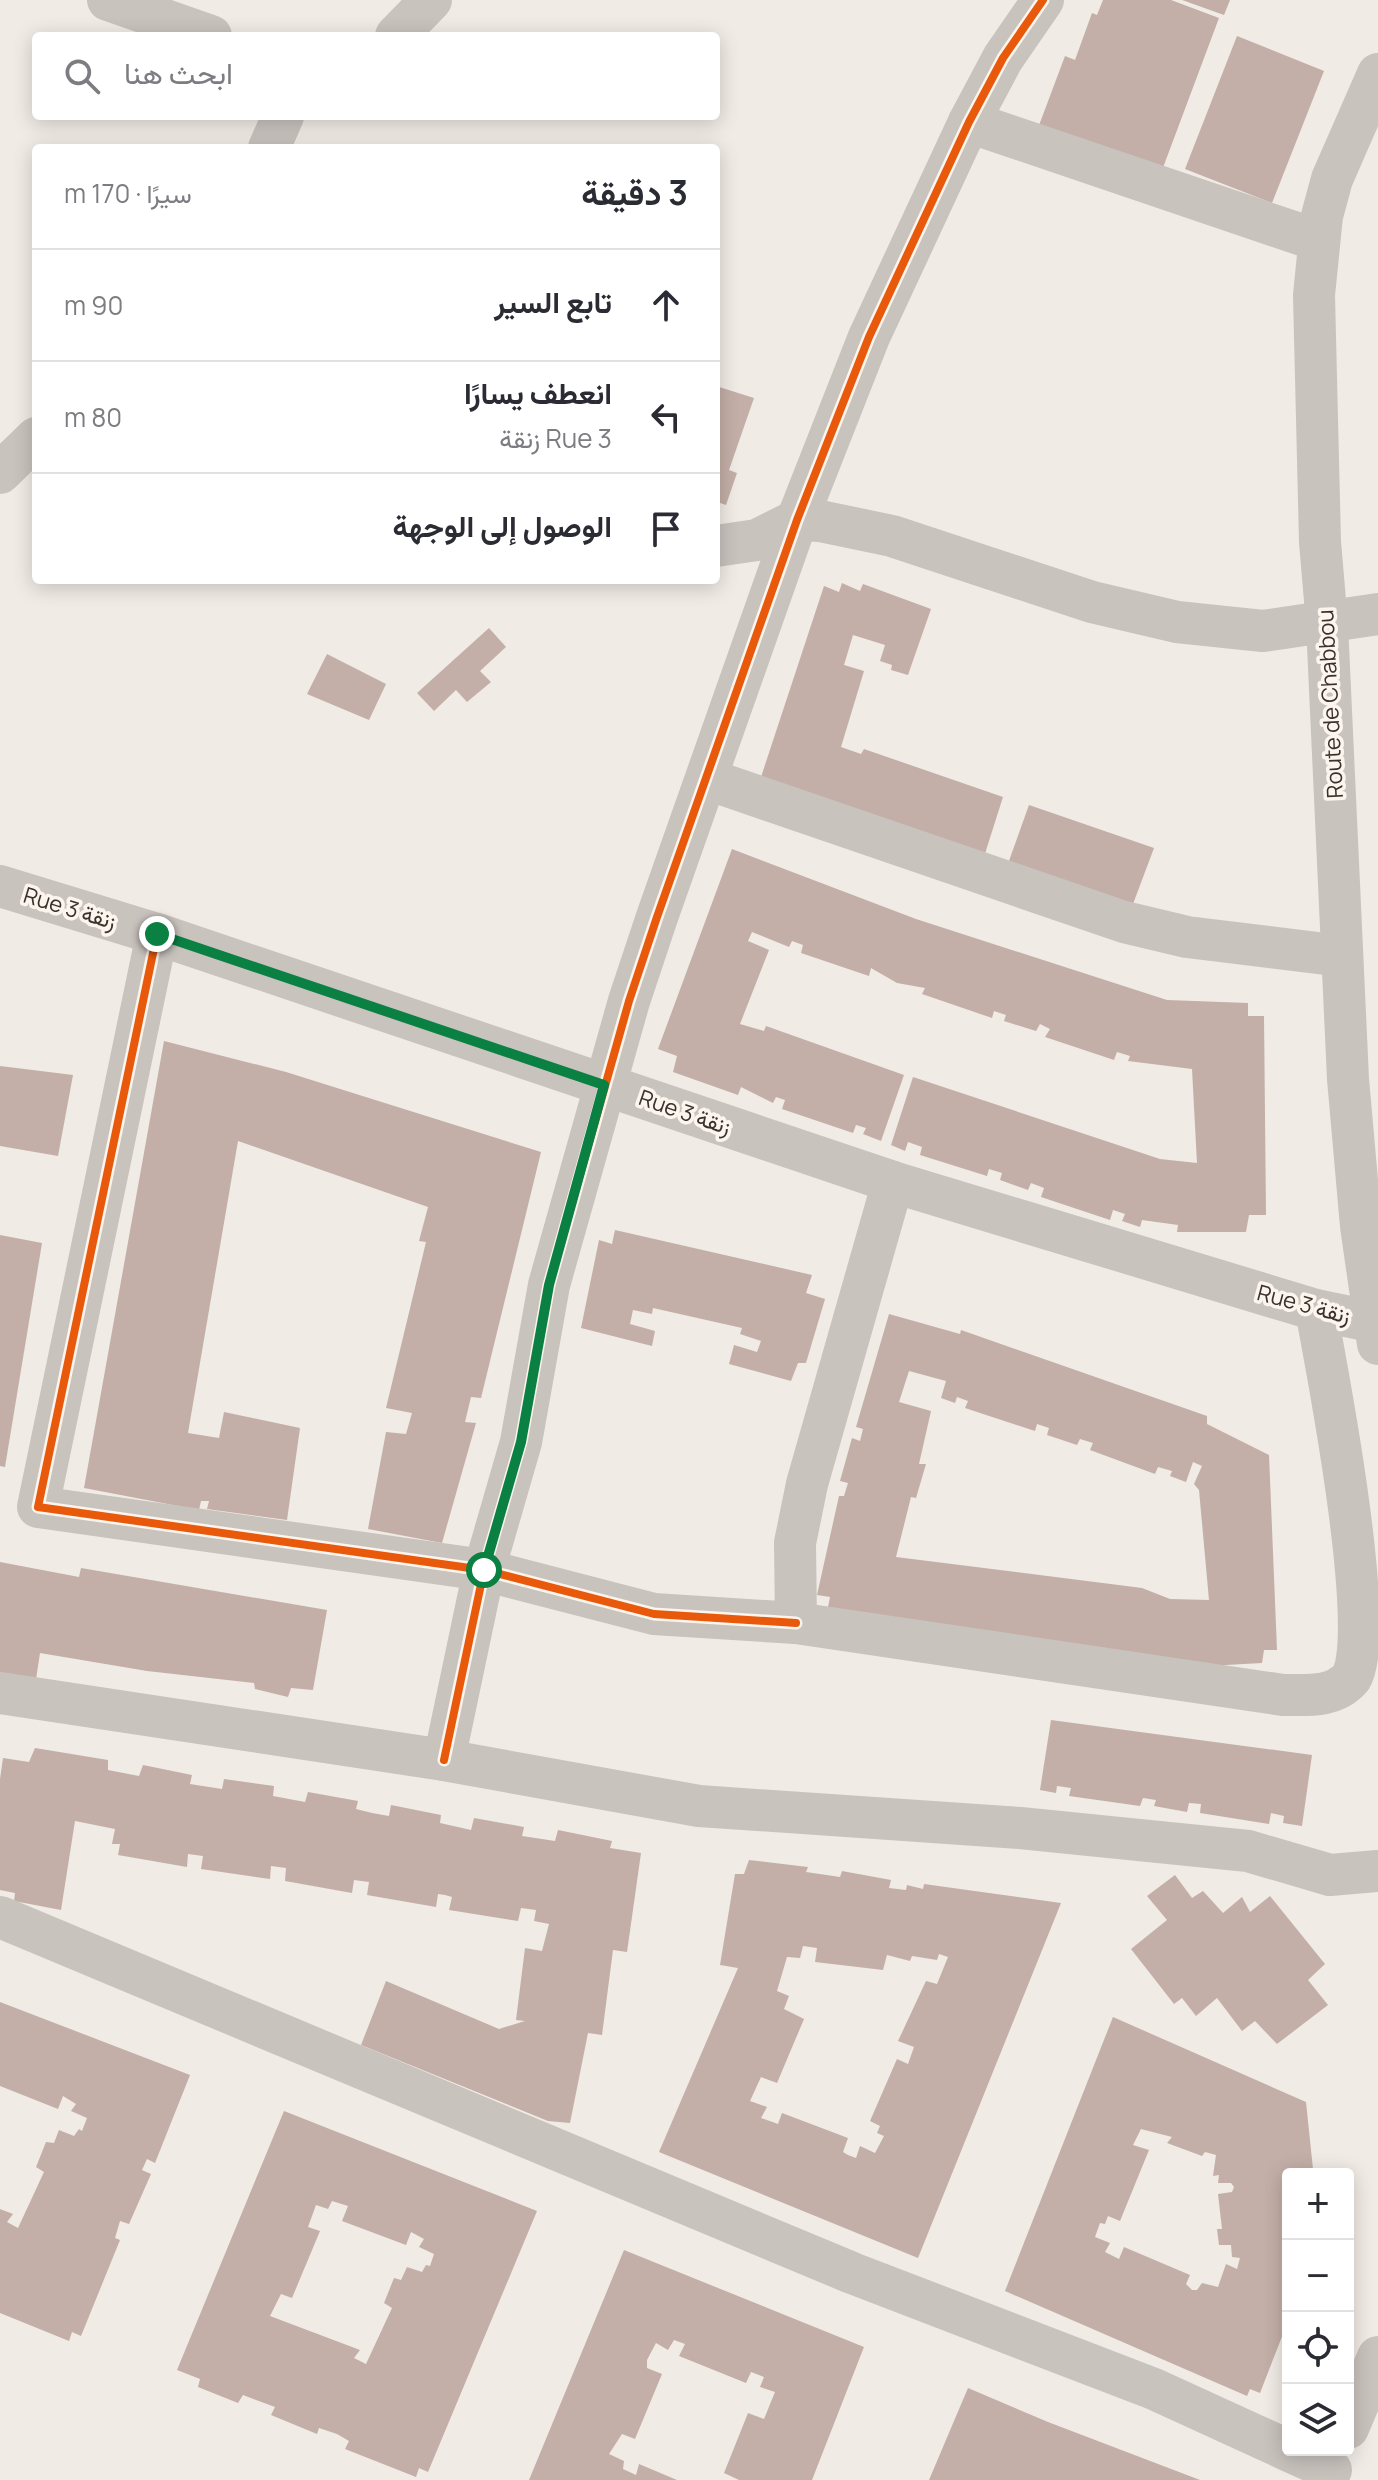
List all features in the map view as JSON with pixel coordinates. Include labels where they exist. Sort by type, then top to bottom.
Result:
[{"type":"street","points":[[108,0],[200,32]]},
{"type":"street","points":[[400,32],[431,0]]},
{"type":"street","points":[[444,1760],[484,1570],[521,1442],[549,1285],[629,1001],[797,520],[900,265],[1003,58],[1043,0]]},
{"type":"street","name":"Route de Chabbou","points":[[1376,1333],[1361,1226],[1363,1079],[1342,956],[1327,624],[1320,542],[1315,363],[1317,240],[1332,179],[1378,74]]},
{"type":"street","points":[[271,144],[281,120]]},
{"type":"street","points":[[969,122],[1317,240]]},
{"type":"street","points":[[0,473],[32,442]]},
{"type":"street","points":[[720,545],[757,540],[797,520],[845,524],[1143,616],[1234,631],[1327,624],[1378,614]]},
{"type":"street","points":[[707,779],[1124,922],[1187,937],[1342,956]]},
{"type":"street","name":"Rue 3 زنقة","points":[[0,886],[157,934],[893,1182],[1316,1310],[1376,1333]]},
{"type":"street","points":[[157,934],[38,1507],[484,1570],[654,1614],[796,1623],[1283,1695],[1317,1695],[1338,1690],[1352,1677],[1360,1662],[1365,1635],[1361,1562],[1316,1310]]},
{"type":"street","points":[[796,1623],[795,1543],[807,1484],[893,1182]]},
{"type":"street","points":[[0,1693],[444,1760],[699,1806],[1020,1828],[1248,1851],[1330,1875],[1378,1871]]},
{"type":"street","points":[[0,1917],[852,2273],[1154,2389],[1332,2467]]},
{"type":"street","points":[[1354,2414],[1378,2357]]},
{"type":"building","points":[[1103,0],[1171,0],[1219,18],[1158,181],[1035,136],[1065,56],[1075,60],[1092,13],[1097,15]]},
{"type":"building","points":[[1182,0],[1230,0],[1224,15]]},
{"type":"building","points":[[1237,36],[1324,71],[1272,203],[1185,169]]},
{"type":"building","points":[[720,387],[754,398],[729,470],[737,473],[726,505],[720,503]]},
{"type":"building","points":[[842,583],[860,591],[863,584],[931,609],[908,675],[891,670],[892,665],[880,661],[885,645],[853,635],[844,665],[864,671],[841,747],[861,754],[864,749],[1003,797],[982,863],[761,777],[824,586],[839,592]]},
{"type":"building","points":[[489,628],[506,647],[480,671],[491,682],[467,702],[456,690],[434,711],[417,693]]},
{"type":"building","points":[[327,654],[386,684],[369,720],[307,694]]},
{"type":"building","points":[[1029,805],[1154,848],[1130,912],[1005,872]]},
{"type":"building","points":[[732,849],[916,919],[1167,1000],[1248,1003],[1248,1016],[1264,1016],[1266,1215],[1249,1215],[1246,1232],[1177,1232],[1178,1225],[1142,1220],[1140,1227],[1122,1221],[1125,1214],[1113,1210],[1110,1220],[1041,1197],[1044,1188],[1031,1183],[1028,1190],[1000,1180],[1002,1173],[989,1169],[987,1176],[920,1155],[922,1147],[908,1142],[905,1151],[891,1145],[913,1077],[1160,1159],[1197,1163],[1192,1069],[1128,1061],[1130,1056],[1117,1052],[1114,1060],[1045,1037],[1050,1029],[1040,1024],[1036,1031],[1004,1021],[1006,1015],[994,1011],[992,1018],[922,994],[925,988],[897,983],[871,968],[869,976],[801,953],[803,945],[792,941],[789,947],[752,932],[748,941],[769,950],[740,1024],[764,1031],[766,1026],[904,1075],[881,1141],[863,1134],[866,1128],[856,1125],[853,1133],[782,1109],[785,1100],[776,1097],[773,1103],[741,1087],[738,1095],[673,1072],[677,1056],[658,1049]]},
{"type":"building","points":[[164,1041],[286,1072],[541,1152],[481,1398],[471,1397],[465,1422],[476,1423],[442,1543],[368,1529],[386,1432],[406,1434],[412,1413],[386,1408],[426,1242],[419,1241],[428,1207],[238,1141],[188,1433],[219,1438],[224,1412],[300,1428],[287,1520],[207,1509],[209,1501],[201,1501],[199,1510],[84,1488]]},
{"type":"building","points":[[0,1066],[73,1075],[58,1156],[0,1146]]},
{"type":"building","points":[[615,1230],[812,1275],[806,1293],[825,1299],[806,1363],[798,1363],[791,1381],[729,1364],[734,1345],[757,1352],[761,1341],[740,1334],[742,1328],[653,1308],[652,1314],[633,1310],[630,1324],[655,1331],[652,1346],[581,1328],[599,1240],[612,1244]]},
{"type":"building","points":[[0,1235],[42,1243],[5,1467],[0,1466]]},
{"type":"building","points":[[889,1314],[960,1334],[961,1330],[1207,1416],[1207,1424],[1269,1455],[1277,1650],[1264,1650],[1262,1663],[1190,1667],[827,1612],[830,1597],[817,1595],[839,1496],[844,1496],[848,1483],[840,1481],[852,1438],[860,1441],[863,1429],[856,1427]],"holes":[[[909,1371],[946,1381],[941,1398],[955,1403],[957,1397],[968,1401],[965,1408],[1035,1431],[1037,1424],[1049,1428],[1047,1435],[1077,1445],[1080,1439],[1093,1443],[1090,1450],[1155,1474],[1158,1467],[1172,1471],[1170,1476],[1186,1482],[1193,1462],[1202,1466],[1194,1484],[1199,1490],[1209,1600],[1170,1599],[1142,1588],[896,1557],[911,1497],[916,1498],[926,1464],[919,1464],[931,1411],[899,1402]]]},
{"type":"building","points":[[0,1562],[79,1577],[81,1568],[327,1610],[313,1690],[291,1688],[288,1697],[255,1689],[254,1683],[147,1671],[40,1653],[35,1686],[0,1680]]},
{"type":"building","points":[[1051,1720],[1312,1755],[1302,1826],[1283,1823],[1284,1816],[1271,1813],[1269,1824],[1200,1813],[1201,1804],[1189,1803],[1187,1812],[1154,1806],[1156,1800],[1143,1798],[1140,1806],[1069,1796],[1071,1788],[1057,1786],[1056,1793],[1040,1790]]},
{"type":"building","points":[[35,1748],[108,1760],[108,1770],[139,1776],[143,1765],[192,1775],[190,1784],[222,1789],[224,1779],[274,1786],[273,1796],[305,1802],[308,1792],[358,1801],[356,1809],[372,1813],[389,1816],[391,1805],[441,1815],[440,1823],[471,1830],[474,1818],[524,1827],[522,1836],[555,1841],[558,1830],[612,1841],[610,1848],[641,1853],[627,1952],[613,1950],[602,2035],[588,2033],[570,2123],[548,2121],[361,2045],[386,1981],[499,2029],[525,2021],[516,2020],[525,1948],[542,1951],[549,1924],[534,1921],[536,1910],[521,1908],[518,1921],[449,1910],[452,1897],[445,1895],[438,1894],[436,1907],[367,1895],[369,1882],[354,1880],[352,1893],[285,1881],[286,1868],[271,1866],[270,1879],[201,1869],[203,1856],[188,1854],[187,1867],[118,1855],[120,1844],[112,1844],[115,1829],[75,1821],[61,1910],[14,1901],[15,1893],[0,1890],[0,1779],[3,1758],[29,1762]]},
{"type":"building","points":[[749,1860],[808,1867],[806,1872],[840,1877],[842,1871],[891,1880],[889,1888],[906,1890],[907,1885],[923,1889],[924,1884],[1061,1903],[918,2258],[659,2152],[738,1968],[720,1965],[735,1874],[744,1874]],"holes":[[[803,1946],[817,1948],[815,1962],[883,1970],[887,1955],[910,1961],[912,1956],[937,1960],[939,1954],[948,1957],[937,1984],[926,1981],[898,2041],[914,2047],[908,2064],[897,2059],[870,2121],[880,2126],[877,2133],[884,2136],[875,2153],[860,2146],[856,2158],[843,2152],[848,2138],[782,2113],[778,2124],[761,2118],[767,2107],[750,2101],[761,2077],[777,2083],[804,2019],[784,2009],[789,1996],[777,1991],[787,1957],[800,1958]]]},
{"type":"building","points":[[1175,1875],[1192,1898],[1203,1891],[1223,1913],[1242,1897],[1250,1912],[1270,1896],[1325,1964],[1308,1980],[1328,2005],[1277,2044],[1255,2021],[1242,2031],[1217,1998],[1196,2016],[1182,1998],[1174,2004],[1131,1949],[1167,1920],[1147,1896]]},
{"type":"building","points":[[0,2002],[190,2075],[155,2163],[147,2159],[142,2170],[151,2174],[129,2224],[120,2221],[115,2238],[120,2240],[81,2336],[72,2332],[69,2341],[0,2313],[0,2209],[13,2214],[7,2222],[18,2228],[44,2172],[36,2167],[46,2142],[54,2143],[59,2130],[74,2136],[79,2129],[82,2131],[87,2118],[71,2111],[76,2104],[63,2096],[58,2109],[0,2086]]},
{"type":"building","points":[[1113,2017],[1306,2102],[1313,2168],[1282,2168],[1282,2336],[1260,2393],[1250,2389],[1247,2396],[1005,2291]],"holes":[[[1141,2129],[1172,2137],[1167,2143],[1202,2156],[1205,2152],[1216,2155],[1213,2176],[1219,2175],[1218,2183],[1231,2183],[1234,2187],[1232,2192],[1218,2194],[1222,2229],[1217,2229],[1219,2245],[1231,2245],[1232,2257],[1240,2258],[1237,2269],[1226,2264],[1218,2287],[1202,2283],[1197,2290],[1192,2290],[1186,2284],[1190,2275],[1124,2247],[1119,2259],[1105,2252],[1110,2243],[1095,2237],[1100,2223],[1105,2224],[1108,2216],[1120,2221],[1149,2150],[1133,2145]]]},
{"type":"building","points":[[284,2111],[537,2211],[428,2472],[419,2468],[416,2477],[345,2449],[349,2441],[337,2434],[319,2428],[317,2434],[271,2415],[275,2407],[243,2395],[238,2403],[198,2387],[200,2379],[177,2370]],"holes":[[[332,2201],[348,2206],[342,2221],[406,2245],[411,2232],[424,2239],[419,2247],[434,2254],[430,2266],[426,2265],[422,2272],[407,2267],[401,2280],[394,2278],[384,2303],[392,2308],[366,2364],[354,2358],[360,2350],[270,2316],[281,2294],[292,2298],[320,2231],[308,2227],[316,2205],[328,2209]]]},
{"type":"building","points":[[624,2250],[864,2347],[812,2480],[739,2480],[724,2473],[748,2413],[764,2419],[775,2392],[760,2387],[764,2377],[751,2372],[746,2383],[679,2356],[685,2344],[674,2340],[668,2350],[656,2343],[647,2360],[647,2368],[662,2374],[635,2439],[622,2434],[609,2454],[624,2461],[623,2469],[636,2475],[639,2464],[677,2480],[529,2480]]},
{"type":"building","points":[[968,2388],[1048,2422],[1200,2480],[929,2480]]},
{"type":"cycle path","points":[[444,1760],[484,1570],[521,1442],[549,1285],[629,1001],[657,917],[797,520],[869,337],[969,122],[1003,58],[1043,0]]},
{"type":"cycle path","points":[[157,934],[38,1507],[484,1570],[654,1614],[796,1623]]},
{"type":"route","points":[[157,934],[604,1085],[549,1285],[521,1442],[484,1570]]}]
